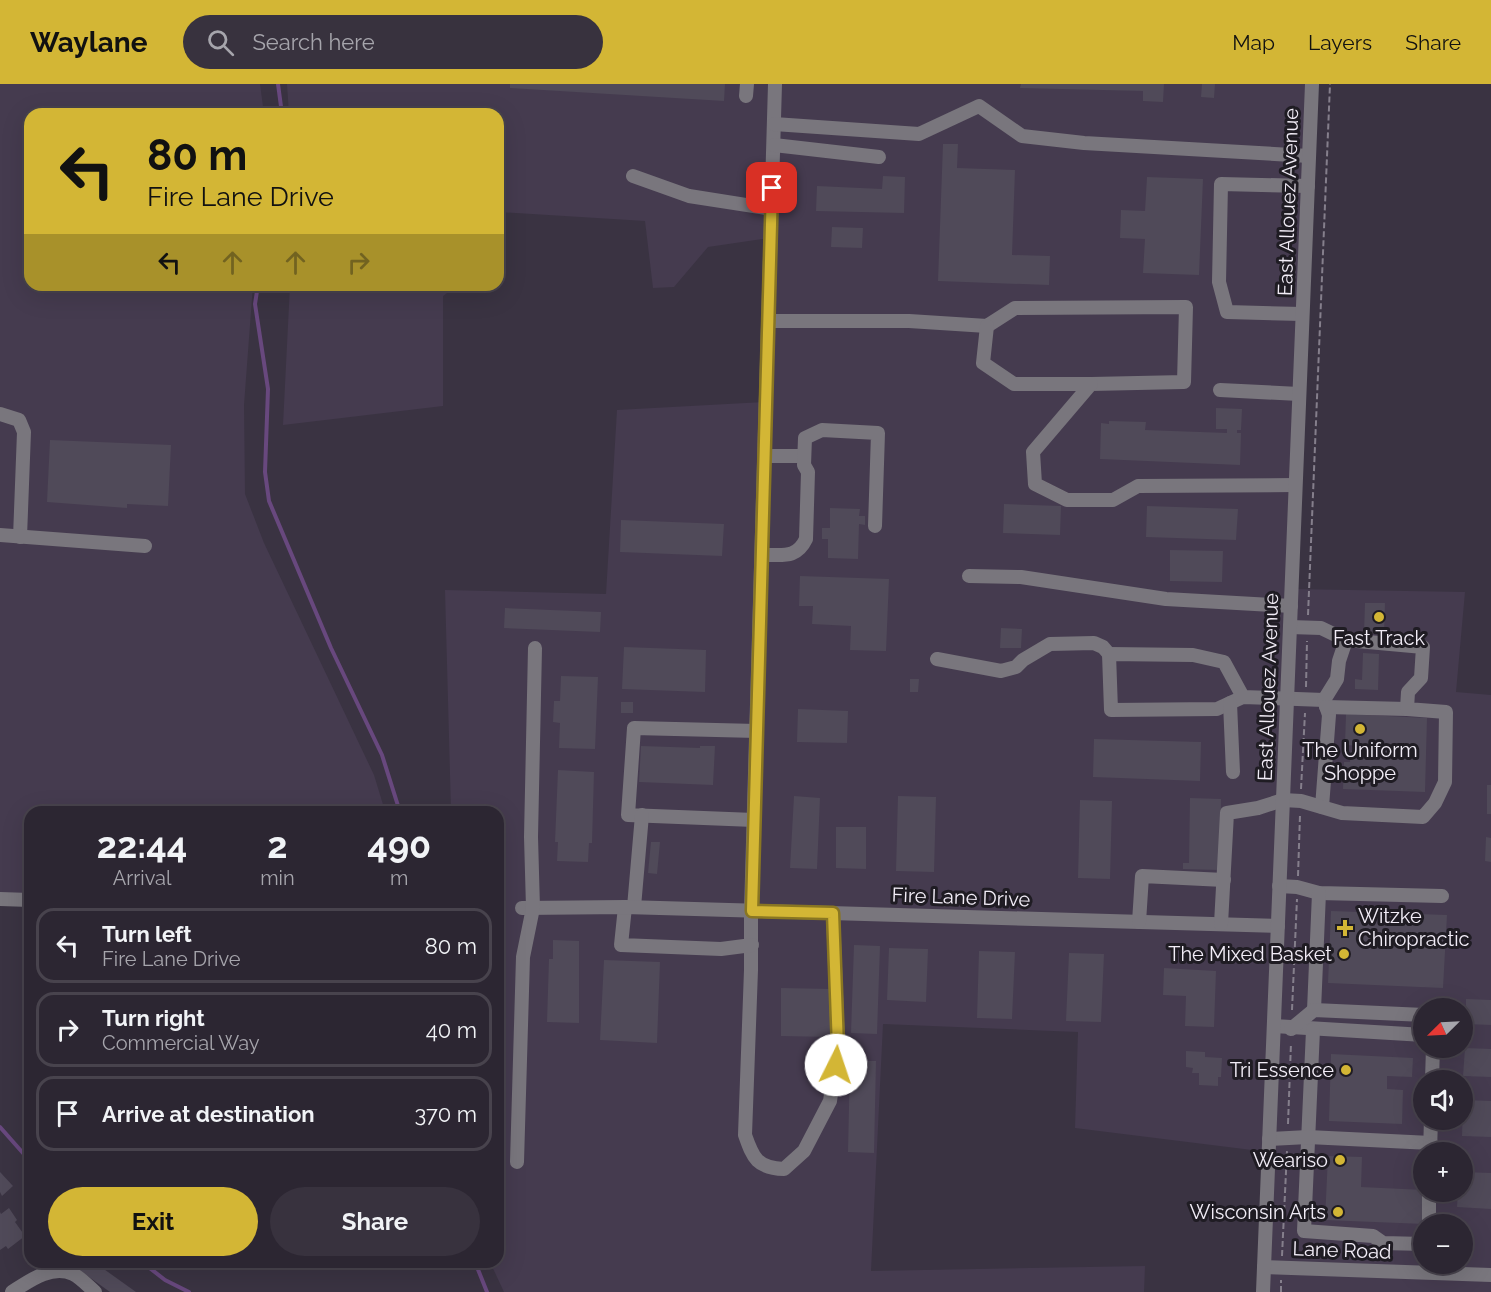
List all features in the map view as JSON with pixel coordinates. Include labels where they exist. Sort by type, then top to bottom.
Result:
[{"type":"street","points":[[775,84],[745,1135],[753,1156],[769,1168],[784,1169],[804,1151],[830,1101],[838,1047],[833,913]]},
{"type":"street","name":"East Allouez Avenue","points":[[1263,1292],[1312,84]]},
{"type":"street","points":[[774,124],[919,134],[979,106],[1022,136],[1084,143],[1309,156]]},
{"type":"street","points":[[774,145],[879,157]]},
{"type":"street","points":[[633,176],[689,196],[772,209]]},
{"type":"street","points":[[1302,314],[1227,312],[1219,282],[1221,184],[1308,186]]},
{"type":"street","points":[[769,321],[909,321],[987,326],[1015,308],[1186,307],[1184,382],[1014,384],[983,363],[987,326]]},
{"type":"street","points":[[1091,384],[1033,452],[1035,484],[1067,500],[1113,500],[1138,486],[1296,485]]},
{"type":"street","points":[[1220,390],[1299,394]]},
{"type":"street","points":[[0,414],[19,420],[24,432],[20,537]]},
{"type":"street","points":[[762,555],[795,554],[802,548],[806,539],[808,472],[804,465],[805,438],[822,430],[878,433],[875,526]]},
{"type":"street","points":[[765,456],[804,456]]},
{"type":"street","points":[[0,535],[145,546]]},
{"type":"street","points":[[969,576],[1021,577],[1166,599],[1291,606]]},
{"type":"street","points":[[1290,627],[1321,628],[1346,640],[1423,647],[1421,678],[1408,692],[1407,709]]},
{"type":"street","points":[[1322,807],[1329,716],[1325,704],[1337,679],[1339,661],[1346,640]]},
{"type":"street","points":[[937,659],[1002,671],[1016,668],[1023,660],[1050,644],[1094,643],[1104,648],[1109,654],[1111,710],[1217,709],[1236,700],[1287,698],[1325,704],[1446,712],[1445,782],[1435,803],[1423,817],[1342,813],[1301,801],[1283,800],[1258,808],[1227,813],[1221,924]]},
{"type":"street","points":[[517,1162],[523,957],[531,837],[535,648]]},
{"type":"street","points":[[1109,654],[1193,655],[1224,662],[1236,700],[1233,772]]},
{"type":"street","points":[[754,820],[628,814],[634,728],[757,730]]},
{"type":"street","points":[[642,815],[634,907],[621,945],[721,949],[752,945]]},
{"type":"street","points":[[1139,922],[1142,876],[1224,880]]},
{"type":"street","points":[[1279,886],[1319,892],[1442,896]]},
{"type":"street","points":[[1314,1010],[1319,892]]},
{"type":"street","points":[[0,898],[24,900]]},
{"type":"street","name":"Fire Lane Drive","points":[[528,908],[634,907],[1278,926]]},
{"type":"street","points":[[1292,1029],[1314,1010],[1413,1014]]},
{"type":"street","points":[[1274,1026],[1292,1029],[1413,1034]]},
{"type":"street","points":[[1313,1029],[1304,1231],[1373,1236],[1383,1243],[1413,1244]]},
{"type":"street","points":[[1269,1138],[1308,1137],[1413,1146]]},
{"type":"street","name":"Lane Road","points":[[1264,1267],[1413,1268]]},
{"type":"street","points":[[12,1292],[28,1281],[51,1271],[72,1273],[95,1292]]},
{"type":"street","name":"Lane Road","points":[[1473,1273],[1491,1275]]},
{"type":"shaded area","points":[[0,84],[260,84],[263,108],[24,108],[24,291],[253,291],[244,405],[245,494],[264,543],[374,775],[383,806],[24,806],[24,900],[0,899]]},
{"type":"shaded area","points":[[287,84],[1312,84],[1292,589],[1465,592],[1456,692],[1491,695],[1491,1292],[1263,1292],[1268,1152],[1075,1128],[1078,1032],[883,1024],[871,1271],[1145,1266],[1144,1292],[504,1292],[493,1268],[504,1268],[504,806],[451,806],[445,590],[606,594],[617,410],[766,402],[770,238],[708,247],[674,287],[653,288],[645,221],[504,212],[504,108],[289,108]]},
{"type":"shaded area","points":[[290,291],[450,291],[443,296],[443,406],[283,425]]},
{"type":"building","points":[[510,84],[725,84],[724,101],[510,88]]},
{"type":"building","points":[[1021,84],[1164,84],[1163,102],[1143,101],[1143,91],[1020,88]]},
{"type":"building","points":[[1202,84],[1215,84],[1214,98],[1201,97]]},
{"type":"building","points":[[943,144],[958,144],[957,168],[1015,170],[1012,255],[1050,256],[1049,285],[938,281]]},
{"type":"building","points":[[883,176],[905,177],[904,213],[816,211],[817,186],[882,189]]},
{"type":"building","points":[[1147,177],[1203,179],[1199,275],[1143,273],[1145,239],[1120,238],[1121,210],[1145,211]]},
{"type":"building","points":[[832,227],[863,228],[862,248],[831,247]]},
{"type":"building","points":[[1216,408],[1242,409],[1241,430],[1237,430],[1237,433],[1241,433],[1240,465],[1100,459],[1101,423],[1109,424],[1109,421],[1146,422],[1145,430],[1227,433],[1227,429],[1216,429]]},
{"type":"building","points":[[50,440],[171,445],[168,506],[127,504],[127,508],[47,502]]},
{"type":"building","points":[[1004,504],[1061,506],[1060,535],[1003,533]]},
{"type":"building","points":[[1147,506],[1238,509],[1236,540],[1146,537]]},
{"type":"building","points":[[830,508],[860,509],[859,516],[865,516],[865,525],[859,524],[858,559],[828,558],[828,539],[822,539],[822,528],[830,528]]},
{"type":"building","points":[[621,520],[724,524],[722,556],[620,552]]},
{"type":"building","points":[[1170,550],[1223,551],[1222,582],[1170,581]]},
{"type":"building","points":[[800,576],[889,579],[886,651],[850,650],[851,626],[812,624],[813,606],[799,606]]},
{"type":"building","points":[[1365,603],[1385,603],[1384,634],[1364,633]]},
{"type":"building","points":[[505,608],[601,612],[600,632],[504,628]]},
{"type":"building","points":[[1001,628],[1022,629],[1021,648],[1000,648]]},
{"type":"building","points":[[624,647],[706,650],[705,692],[622,689]]},
{"type":"building","points":[[1363,653],[1379,654],[1378,690],[1355,689],[1355,679],[1362,680]]},
{"type":"building","points":[[561,676],[598,677],[595,749],[559,748],[560,723],[553,722],[554,701],[560,701]]},
{"type":"building","points":[[910,679],[919,679],[918,692],[910,692]]},
{"type":"building","points":[[621,702],[633,702],[633,713],[621,713]]},
{"type":"building","points":[[798,709],[848,711],[847,743],[797,742]]},
{"type":"building","points":[[1346,714],[1427,718],[1425,792],[1343,789],[1344,762],[1350,762],[1351,751],[1380,752],[1380,747],[1345,745]]},
{"type":"building","points":[[1094,739],[1201,742],[1200,781],[1093,777]]},
{"type":"building","points":[[641,746],[700,748],[700,746],[715,746],[713,785],[639,782]]},
{"type":"building","points":[[558,770],[594,772],[592,843],[589,843],[588,862],[557,861],[558,842],[555,842]]},
{"type":"building","points":[[1487,785],[1491,785],[1491,814],[1487,814]]},
{"type":"building","points":[[794,796],[820,798],[817,869],[790,868]]},
{"type":"building","points":[[898,796],[936,797],[934,872],[896,871]]},
{"type":"building","points":[[1190,798],[1221,799],[1220,870],[1183,869],[1183,863],[1189,863]]},
{"type":"building","points":[[1080,800],[1112,801],[1110,879],[1078,878]]},
{"type":"building","points":[[836,827],[866,827],[866,869],[836,868]]},
{"type":"building","points":[[1486,837],[1491,838],[1491,862],[1485,861]]},
{"type":"building","points":[[651,842],[660,842],[657,874],[648,873]]},
{"type":"building","points":[[1331,911],[1447,915],[1443,988],[1328,983]]},
{"type":"building","points":[[553,940],[579,941],[579,1023],[547,1022],[549,959],[553,959]]},
{"type":"building","points":[[854,945],[880,946],[877,1034],[851,1033]]},
{"type":"building","points":[[889,948],[928,949],[926,1002],[887,1000]]},
{"type":"building","points":[[979,951],[1015,952],[1012,1019],[977,1018]]},
{"type":"building","points":[[1069,953],[1104,954],[1101,1022],[1066,1021]]},
{"type":"building","points":[[604,960],[660,962],[657,1043],[600,1040]]},
{"type":"building","points":[[1164,968],[1216,971],[1214,1027],[1185,1026],[1186,996],[1163,995]]},
{"type":"building","points":[[781,988],[832,989],[831,1037],[781,1036]]},
{"type":"building","points":[[1473,999],[1491,1000],[1491,1025],[1473,1024]]},
{"type":"building","points":[[1473,1048],[1491,1049],[1491,1077],[1473,1076],[1473,1070],[1463,1070],[1464,1058],[1473,1058]]},
{"type":"building","points":[[1186,1051],[1205,1052],[1205,1057],[1222,1058],[1218,1086],[1199,1085],[1199,1073],[1192,1073],[1193,1068],[1186,1067]]},
{"type":"building","points":[[1331,1054],[1413,1058],[1412,1077],[1387,1076],[1387,1089],[1403,1090],[1402,1124],[1329,1121]]},
{"type":"building","points":[[850,1061],[876,1061],[874,1153],[848,1152]]},
{"type":"building","points":[[1473,1100],[1491,1101],[1491,1137],[1462,1136],[1462,1130],[1473,1130]]},
{"type":"building","points":[[1328,1156],[1362,1157],[1361,1187],[1413,1189],[1413,1202],[1424,1202],[1424,1214],[1413,1214],[1413,1224],[1325,1220]]},
{"type":"building","points":[[0,1172],[13,1186],[2,1196],[0,1192]]},
{"type":"building","points":[[1473,1172],[1491,1173],[1491,1209],[1457,1207],[1457,1202],[1473,1202]]},
{"type":"building","points":[[9,1208],[24,1237],[8,1249],[6,1246],[0,1250],[0,1212],[1,1214]]},
{"type":"building","points":[[76,1268],[102,1268],[136,1292],[110,1292]]},
{"type":"waterway","points":[[278,84],[281,108]]},
{"type":"waterway","points":[[257,291],[255,304],[268,389],[265,472],[269,501],[331,648],[382,755],[398,806]]},
{"type":"waterway","points":[[0,1127],[24,1154]]},
{"type":"waterway","points":[[150,1268],[165,1280],[189,1292]]},
{"type":"waterway","points":[[477,1268],[487,1292]]},
{"type":"place","name":"Fast Track","points":[[1379,617]]},
{"type":"place","name":"The Uniform Shoppe","points":[[1360,729]]},
{"type":"place","name":"Witzke Chiropractic","points":[[1345,928]]},
{"type":"place","name":"The Mixed Basket","points":[[1344,954]]},
{"type":"place","name":"Tri Essence","points":[[1346,1070]]},
{"type":"place","name":"Weariso","points":[[1340,1160]]},
{"type":"place","name":"Wisconsin Arts","points":[[1338,1212]]},
{"type":"route","points":[[772,188],[752,911],[833,913],[838,1047],[836,1065]]}]
